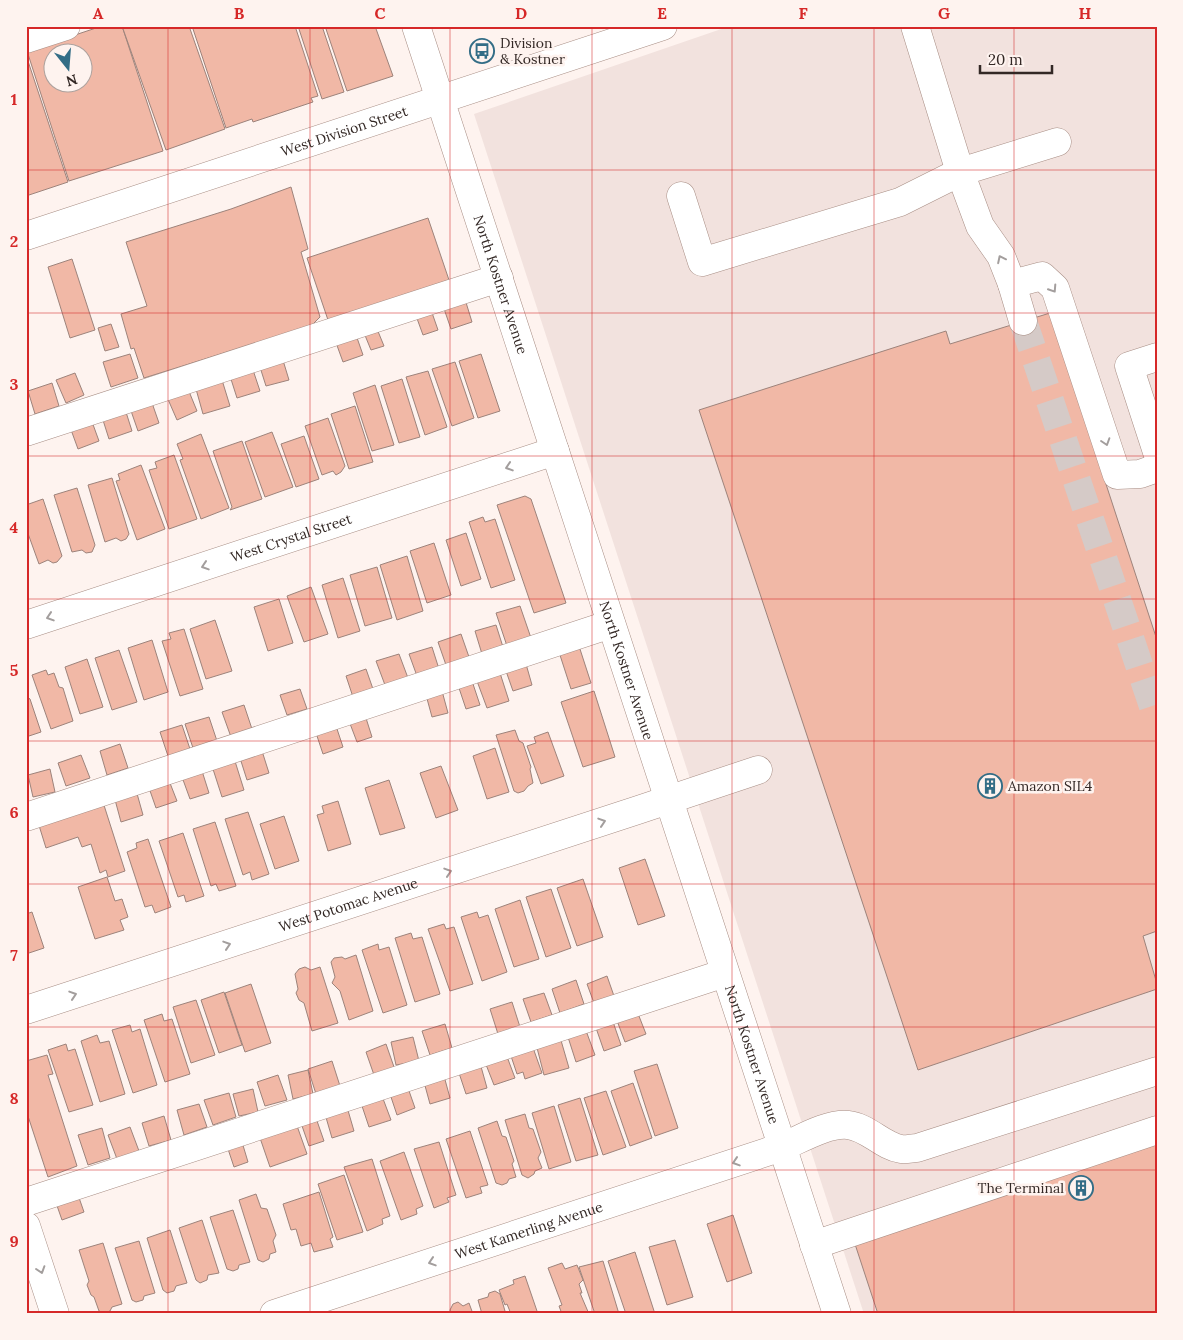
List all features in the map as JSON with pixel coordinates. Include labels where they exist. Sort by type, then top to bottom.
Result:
[{"type":"street","points":[[26,40],[66,26]]},
{"type":"street","name":"North Kostner Avenue","points":[[416,26],[837,1314]]},
{"type":"street","name":"West Division Street","points":[[26,236],[663,26]]},
{"type":"street","points":[[915,26],[960,172],[980,226],[1001,256],[1023,321]]},
{"type":"street","points":[[680,196],[702,262],[900,202],[960,172],[1057,142]]},
{"type":"street","points":[[1012,284],[1042,276],[1055,288],[1117,475],[1140,474],[1157,468]]},
{"type":"street","points":[[26,432],[498,278]]},
{"type":"street","points":[[1157,357],[1129,366],[1157,452]]},
{"type":"street","name":"West Crystal Street","points":[[26,624],[555,451]]},
{"type":"street","points":[[26,817],[612,624]]},
{"type":"street","name":"West Potomac Avenue","points":[[26,1010],[758,770]]},
{"type":"street","points":[[26,1202],[726,973]]},
{"type":"street","name":"West Kamerling Avenue","points":[[274,1314],[782,1147],[835,1126],[848,1125],[862,1129],[887,1144],[902,1149],[917,1148],[1157,1071]]},
{"type":"street","points":[[814,1245],[1157,1130]]},
{"type":"street","points":[[26,1226],[55,1314]]},
{"type":"shaded area","points":[[730,26],[1157,26],[1157,1314],[864,1314],[474,114]]},
{"type":"building","points":[[102,26],[122,26],[163,151],[69,181],[27,51],[42,46],[42,92],[92,92],[92,42],[54,42]]},
{"type":"building","points":[[122,26],[189,26],[225,129],[166,150]]},
{"type":"building","points":[[192,26],[295,26],[318,96],[311,98],[313,102],[253,122],[252,119],[226,128]]},
{"type":"building","points":[[298,26],[322,26],[344,92],[322,99]]},
{"type":"building","points":[[333,26],[375,26],[393,76],[347,91],[326,29]]},
{"type":"building","points":[[26,55],[68,182],[26,196]]},
{"type":"building","points":[[291,187],[308,249],[301,252],[320,317],[311,326],[144,378],[134,348],[131,349],[121,314],[147,306],[126,242],[231,209]]},
{"type":"building","points":[[428,218],[449,280],[328,320],[307,258]]},
{"type":"building","points":[[72,259],[95,330],[70,338],[48,267]]},
{"type":"building","points":[[464,296],[472,322],[451,329],[442,303]]},
{"type":"building","points":[[430,307],[438,330],[423,335],[415,313]]},
{"type":"building","name":"Amazon SIL4","points":[[1050,313],[1157,640],[1157,931],[1143,936],[1157,989],[918,1070],[699,410],[946,331],[950,344]]},
{"type":"building","points":[[111,324],[119,347],[105,351],[98,328]]},
{"type":"building","points":[[375,324],[384,346],[371,350],[362,328]]},
{"type":"building","points":[[355,332],[363,355],[343,362],[335,340]]},
{"type":"building","points":[[130,354],[138,378],[111,387],[103,362]]},
{"type":"building","points":[[481,354],[500,411],[478,418],[459,361]]},
{"type":"building","points":[[282,357],[289,380],[266,386],[259,364]]},
{"type":"building","points":[[455,362],[474,418],[452,426],[432,369]]},
{"type":"building","points":[[253,370],[260,391],[237,398],[230,376]]},
{"type":"building","points":[[428,371],[447,427],[425,435],[406,377]]},
{"type":"building","points":[[75,373],[84,395],[66,403],[56,380]]},
{"type":"building","points":[[402,379],[420,437],[399,443],[381,386]]},
{"type":"building","points":[[222,380],[230,406],[203,414],[196,389]]},
{"type":"building","points":[[52,383],[59,406],[35,414],[28,391]]},
{"type":"building","points":[[375,385],[394,445],[372,451],[353,393]]},
{"type":"building","points":[[188,389],[197,411],[177,420],[167,397]]},
{"type":"building","points":[[151,400],[159,423],[138,431],[130,408]]},
{"type":"building","points":[[355,406],[373,462],[349,469],[331,414]]},
{"type":"building","points":[[125,409],[132,431],[109,439],[102,417]]},
{"type":"building","points":[[328,418],[345,466],[336,475],[333,471],[322,475],[305,426]]},
{"type":"building","points":[[91,419],[99,441],[78,449],[70,427]]},
{"type":"building","points":[[272,432],[293,487],[265,497],[245,442]]},
{"type":"building","points":[[201,434],[229,508],[201,519],[180,460],[183,459],[177,444]]},
{"type":"building","points":[[304,436],[319,479],[296,487],[281,444]]},
{"type":"building","points":[[242,441],[262,499],[230,510],[232,507],[213,451]]},
{"type":"building","points":[[174,455],[197,519],[169,529],[149,470],[157,468],[155,462]]},
{"type":"building","points":[[141,465],[165,529],[137,540],[116,481],[120,480],[118,474]]},
{"type":"building","points":[[112,478],[129,534],[126,539],[121,541],[116,538],[105,542],[88,485]]},
{"type":"building","points":[[77,488],[95,545],[92,552],[86,553],[82,550],[72,552],[54,495]]},
{"type":"building","points":[[525,496],[531,499],[566,603],[534,613],[497,505]]},
{"type":"building","points":[[43,499],[62,556],[57,562],[53,563],[48,560],[39,564],[26,528],[26,505]]},
{"type":"building","points":[[483,517],[485,522],[495,519],[515,580],[491,588],[469,522]]},
{"type":"building","points":[[466,533],[481,579],[461,586],[446,540]]},
{"type":"building","points":[[434,543],[451,595],[427,603],[410,551]]},
{"type":"building","points":[[407,556],[423,611],[397,620],[380,565]]},
{"type":"building","points":[[377,567],[392,618],[365,626],[350,575]]},
{"type":"building","points":[[343,578],[360,631],[338,638],[322,585]]},
{"type":"building","points":[[311,587],[328,634],[304,642],[287,596]]},
{"type":"building","points":[[279,599],[293,643],[268,651],[254,607]]},
{"type":"building","points":[[520,606],[531,638],[507,646],[496,613]]},
{"type":"building","points":[[215,620],[232,671],[206,679],[190,629]]},
{"type":"building","points":[[496,625],[503,647],[482,654],[475,631]]},
{"type":"building","points":[[184,629],[203,689],[180,696],[162,641],[171,639],[169,633]]},
{"type":"building","points":[[461,634],[469,657],[446,665],[438,642]]},
{"type":"building","points":[[152,640],[168,692],[144,700],[128,648]]},
{"type":"building","points":[[578,643],[591,683],[571,689],[558,649]]},
{"type":"building","points":[[432,647],[439,669],[417,676],[409,654]]},
{"type":"building","points":[[119,650],[137,702],[112,710],[95,658]]},
{"type":"building","points":[[399,654],[408,678],[385,685],[376,661]]},
{"type":"building","points":[[87,659],[103,707],[80,714],[65,667]]},
{"type":"building","points":[[526,664],[532,685],[513,691],[506,671]]},
{"type":"building","points":[[366,669],[373,689],[353,697],[346,676]]},
{"type":"building","points":[[46,670],[48,675],[54,673],[59,687],[63,688],[73,721],[51,729],[32,675]]},
{"type":"building","points":[[500,673],[509,701],[487,708],[477,681]]},
{"type":"building","points":[[472,681],[480,705],[466,709],[458,685]]},
{"type":"building","points":[[300,689],[307,709],[287,715],[280,695]]},
{"type":"building","points":[[442,691],[448,713],[432,717],[426,695]]},
{"type":"building","points":[[594,691],[615,757],[583,767],[561,702]]},
{"type":"building","points":[[26,696],[30,699],[41,732],[26,737]]},
{"type":"building","points":[[244,705],[252,729],[231,737],[222,712]]},
{"type":"building","points":[[365,715],[372,737],[357,742],[349,721]]},
{"type":"building","points":[[209,717],[217,741],[193,748],[185,724]]},
{"type":"building","points":[[182,725],[190,749],[168,756],[160,732]]},
{"type":"building","points":[[336,726],[343,747],[323,754],[316,733]]},
{"type":"building","points":[[515,730],[519,741],[523,743],[531,767],[533,783],[524,791],[518,793],[514,791],[496,735]]},
{"type":"building","points":[[548,732],[564,776],[541,784],[527,746],[536,743],[534,737]]},
{"type":"building","points":[[120,744],[128,768],[107,775],[100,751]]},
{"type":"building","points":[[495,748],[509,792],[487,799],[473,756]]},
{"type":"building","points":[[262,751],[269,773],[247,780],[240,758]]},
{"type":"building","points":[[81,755],[90,778],[66,786],[58,763]]},
{"type":"building","points":[[234,758],[244,790],[222,797],[212,766]]},
{"type":"building","points":[[441,766],[458,810],[436,818],[420,773]]},
{"type":"building","points":[[50,769],[55,792],[33,797],[28,775]]},
{"type":"building","points":[[202,771],[209,793],[190,799],[182,777]]},
{"type":"building","points":[[168,778],[177,801],[156,808],[148,785]]},
{"type":"building","points":[[389,780],[405,828],[380,835],[365,788]]},
{"type":"building","points":[[136,790],[143,815],[121,822],[114,796]]},
{"type":"building","points":[[102,799],[125,871],[108,877],[106,870],[100,873],[91,844],[82,847],[78,837],[46,848],[37,819]]},
{"type":"building","points":[[338,801],[351,844],[328,851],[317,815],[324,813],[322,806]]},
{"type":"building","points":[[248,812],[269,874],[252,880],[250,872],[243,875],[225,819]]},
{"type":"building","points":[[284,816],[299,861],[275,869],[260,824]]},
{"type":"building","points":[[215,822],[236,886],[219,891],[216,884],[211,886],[193,829]]},
{"type":"building","points":[[183,833],[204,896],[186,902],[184,895],[178,897],[159,841]]},
{"type":"building","points":[[148,839],[171,907],[155,913],[152,905],[145,907],[127,852],[137,848],[136,843]]},
{"type":"building","points":[[645,859],[665,916],[638,925],[619,868]]},
{"type":"building","points":[[107,877],[115,901],[122,899],[128,917],[120,920],[124,930],[95,939],[78,887]]},
{"type":"building","points":[[583,879],[603,937],[577,946],[557,888]]},
{"type":"building","points":[[551,889],[571,948],[546,957],[526,897]]},
{"type":"building","points":[[520,900],[539,959],[514,967],[495,909]]},
{"type":"building","points":[[32,912],[44,948],[26,954],[26,914]]},
{"type":"building","points":[[477,912],[479,918],[488,915],[507,972],[482,981],[461,917]]},
{"type":"building","points":[[444,924],[446,929],[454,927],[473,984],[450,991],[428,929]]},
{"type":"building","points":[[411,933],[413,939],[422,937],[440,994],[415,1002],[395,938]]},
{"type":"building","points":[[378,944],[379,950],[389,947],[407,1005],[383,1013],[362,950]]},
{"type":"building","points":[[356,955],[373,1011],[349,1020],[340,991],[332,983],[335,977],[331,962],[334,958],[342,957],[345,959]]},
{"type":"building","points":[[305,967],[311,970],[320,967],[338,1023],[312,1031],[304,1003],[299,1000],[296,993],[298,989],[295,974],[299,969]]},
{"type":"building","points":[[607,976],[614,996],[594,1003],[587,984]]},
{"type":"building","points":[[576,980],[584,1004],[560,1013],[552,989]]},
{"type":"building","points":[[251,984],[271,1043],[245,1052],[225,993]]},
{"type":"building","points":[[224,992],[242,1045],[219,1053],[201,1000]]},
{"type":"building","points":[[544,993],[552,1015],[531,1022],[523,999]]},
{"type":"building","points":[[196,1000],[215,1055],[191,1063],[173,1007]]},
{"type":"building","points":[[512,1002],[520,1027],[498,1034],[490,1009]]},
{"type":"building","points":[[637,1011],[646,1034],[625,1042],[616,1018]]},
{"type":"building","points":[[162,1014],[164,1021],[172,1019],[190,1074],[165,1082],[144,1020]]},
{"type":"building","points":[[612,1019],[621,1045],[604,1051],[595,1025]]},
{"type":"building","points":[[445,1024],[452,1048],[430,1055],[422,1031]]},
{"type":"building","points":[[130,1025],[132,1032],[140,1029],[157,1085],[133,1093],[112,1030]]},
{"type":"building","points":[[585,1028],[595,1055],[576,1062],[567,1034]]},
{"type":"building","points":[[97,1035],[100,1043],[109,1041],[125,1094],[100,1102],[81,1041]]},
{"type":"building","points":[[413,1037],[419,1061],[396,1065],[391,1042]]},
{"type":"building","points":[[560,1037],[569,1068],[544,1075],[536,1044]]},
{"type":"building","points":[[66,1044],[68,1051],[75,1049],[93,1105],[69,1112],[48,1050]]},
{"type":"building","points":[[386,1044],[394,1067],[374,1075],[366,1052]]},
{"type":"building","points":[[532,1045],[542,1073],[525,1079],[523,1072],[517,1074],[510,1053]]},
{"type":"building","points":[[506,1054],[515,1078],[494,1085],[485,1062]]},
{"type":"building","points":[[47,1055],[53,1074],[48,1075],[77,1166],[48,1177],[26,1110],[26,1061]]},
{"type":"building","points":[[332,1061],[340,1086],[316,1094],[308,1069]]},
{"type":"building","points":[[480,1063],[487,1088],[466,1094],[458,1070]]},
{"type":"building","points":[[657,1064],[678,1128],[655,1136],[634,1071]]},
{"type":"building","points":[[308,1070],[313,1094],[293,1099],[288,1075]]},
{"type":"building","points":[[278,1075],[287,1100],[265,1106],[257,1082]]},
{"type":"building","points":[[444,1076],[450,1098],[430,1104],[424,1082]]},
{"type":"building","points":[[633,1083],[652,1138],[630,1146],[611,1091]]},
{"type":"building","points":[[408,1088],[415,1108],[397,1115],[390,1094]]},
{"type":"building","points":[[253,1089],[258,1112],[239,1116],[233,1094]]},
{"type":"building","points":[[606,1091],[626,1147],[603,1155],[584,1098]]},
{"type":"building","points":[[229,1093],[236,1117],[213,1125],[204,1100]]},
{"type":"building","points":[[382,1096],[391,1120],[369,1127],[361,1103]]},
{"type":"building","points":[[580,1098],[598,1155],[576,1161],[558,1105]]},
{"type":"building","points":[[199,1104],[207,1127],[184,1135],[177,1110]]},
{"type":"building","points":[[554,1106],[571,1162],[549,1169],[532,1113]]},
{"type":"building","points":[[347,1107],[354,1131],[332,1138],[325,1114]]},
{"type":"building","points":[[525,1114],[529,1128],[533,1129],[541,1152],[538,1158],[542,1168],[535,1171],[528,1178],[522,1175],[505,1120]]},
{"type":"building","points":[[164,1116],[171,1140],[149,1146],[142,1123]]},
{"type":"building","points":[[316,1118],[324,1141],[309,1146],[301,1123]]},
{"type":"building","points":[[497,1121],[502,1136],[506,1137],[514,1161],[512,1164],[516,1177],[509,1179],[507,1183],[502,1185],[496,1183],[478,1128]]},
{"type":"building","points":[[296,1123],[307,1154],[270,1167],[259,1135]]},
{"type":"building","points":[[130,1127],[139,1151],[117,1159],[108,1135]]},
{"type":"building","points":[[102,1128],[110,1158],[88,1165],[78,1135]]},
{"type":"building","points":[[470,1131],[488,1185],[480,1187],[482,1193],[466,1198],[446,1139]]},
{"type":"building","name":"The Terminal","points":[[1157,1138],[1157,1314],[878,1314],[853,1238]]},
{"type":"building","points":[[242,1142],[248,1162],[234,1167],[227,1146]]},
{"type":"building","points":[[439,1142],[456,1195],[447,1198],[449,1202],[434,1208],[414,1149]]},
{"type":"building","points":[[404,1152],[423,1206],[416,1209],[417,1214],[401,1220],[380,1161]]},
{"type":"building","points":[[372,1159],[390,1216],[382,1219],[383,1224],[367,1231],[344,1167]]},
{"type":"building","points":[[344,1175],[363,1232],[337,1240],[318,1184]]},
{"type":"building","points":[[77,1192],[84,1212],[62,1220],[55,1200]]},
{"type":"building","points":[[319,1192],[333,1237],[330,1239],[333,1247],[314,1252],[311,1243],[301,1246],[296,1229],[291,1230],[283,1204]]},
{"type":"building","points":[[256,1194],[261,1208],[267,1209],[276,1235],[273,1241],[276,1252],[270,1254],[269,1259],[263,1262],[258,1260],[239,1200]]},
{"type":"building","points":[[233,1210],[250,1262],[239,1265],[238,1269],[233,1271],[227,1269],[210,1217]]},
{"type":"building","points":[[733,1215],[752,1273],[727,1282],[707,1224]]},
{"type":"building","points":[[202,1220],[219,1273],[208,1275],[207,1280],[200,1283],[196,1280],[179,1228]]},
{"type":"building","points":[[170,1230],[187,1283],[176,1286],[174,1291],[167,1293],[163,1290],[147,1238]]},
{"type":"building","points":[[675,1240],[693,1297],[667,1305],[649,1247]]},
{"type":"building","points":[[139,1241],[155,1293],[144,1296],[143,1300],[136,1302],[132,1300],[115,1248]]},
{"type":"building","points":[[103,1243],[122,1304],[112,1307],[110,1311],[104,1313],[99,1311],[87,1285],[89,1281],[79,1250]]},
{"type":"building","points":[[635,1252],[655,1314],[626,1314],[608,1261]]},
{"type":"building","points":[[603,1261],[619,1314],[595,1314],[579,1267]]},
{"type":"building","points":[[562,1263],[565,1269],[577,1265],[583,1280],[579,1284],[582,1293],[580,1293],[589,1314],[562,1314],[559,1306],[562,1305],[548,1268]]},
{"type":"building","points":[[525,1276],[538,1314],[511,1314],[499,1290],[514,1284],[513,1280]]},
{"type":"building","points":[[495,1291],[500,1294],[505,1311],[502,1314],[482,1314],[478,1300],[488,1297],[489,1293]]},
{"type":"building","points":[[458,1302],[463,1306],[469,1303],[473,1314],[451,1314],[450,1310],[453,1304]]},
{"type":"tunnel","points":[[1023,321],[1157,718]]},
{"type":"place","name":"Division & Kostner","points":[[482,51]]},
{"type":"place","name":"Amazon SIL4","points":[[990,786]]},
{"type":"place","name":"The Terminal","points":[[1081,1188]]}]
